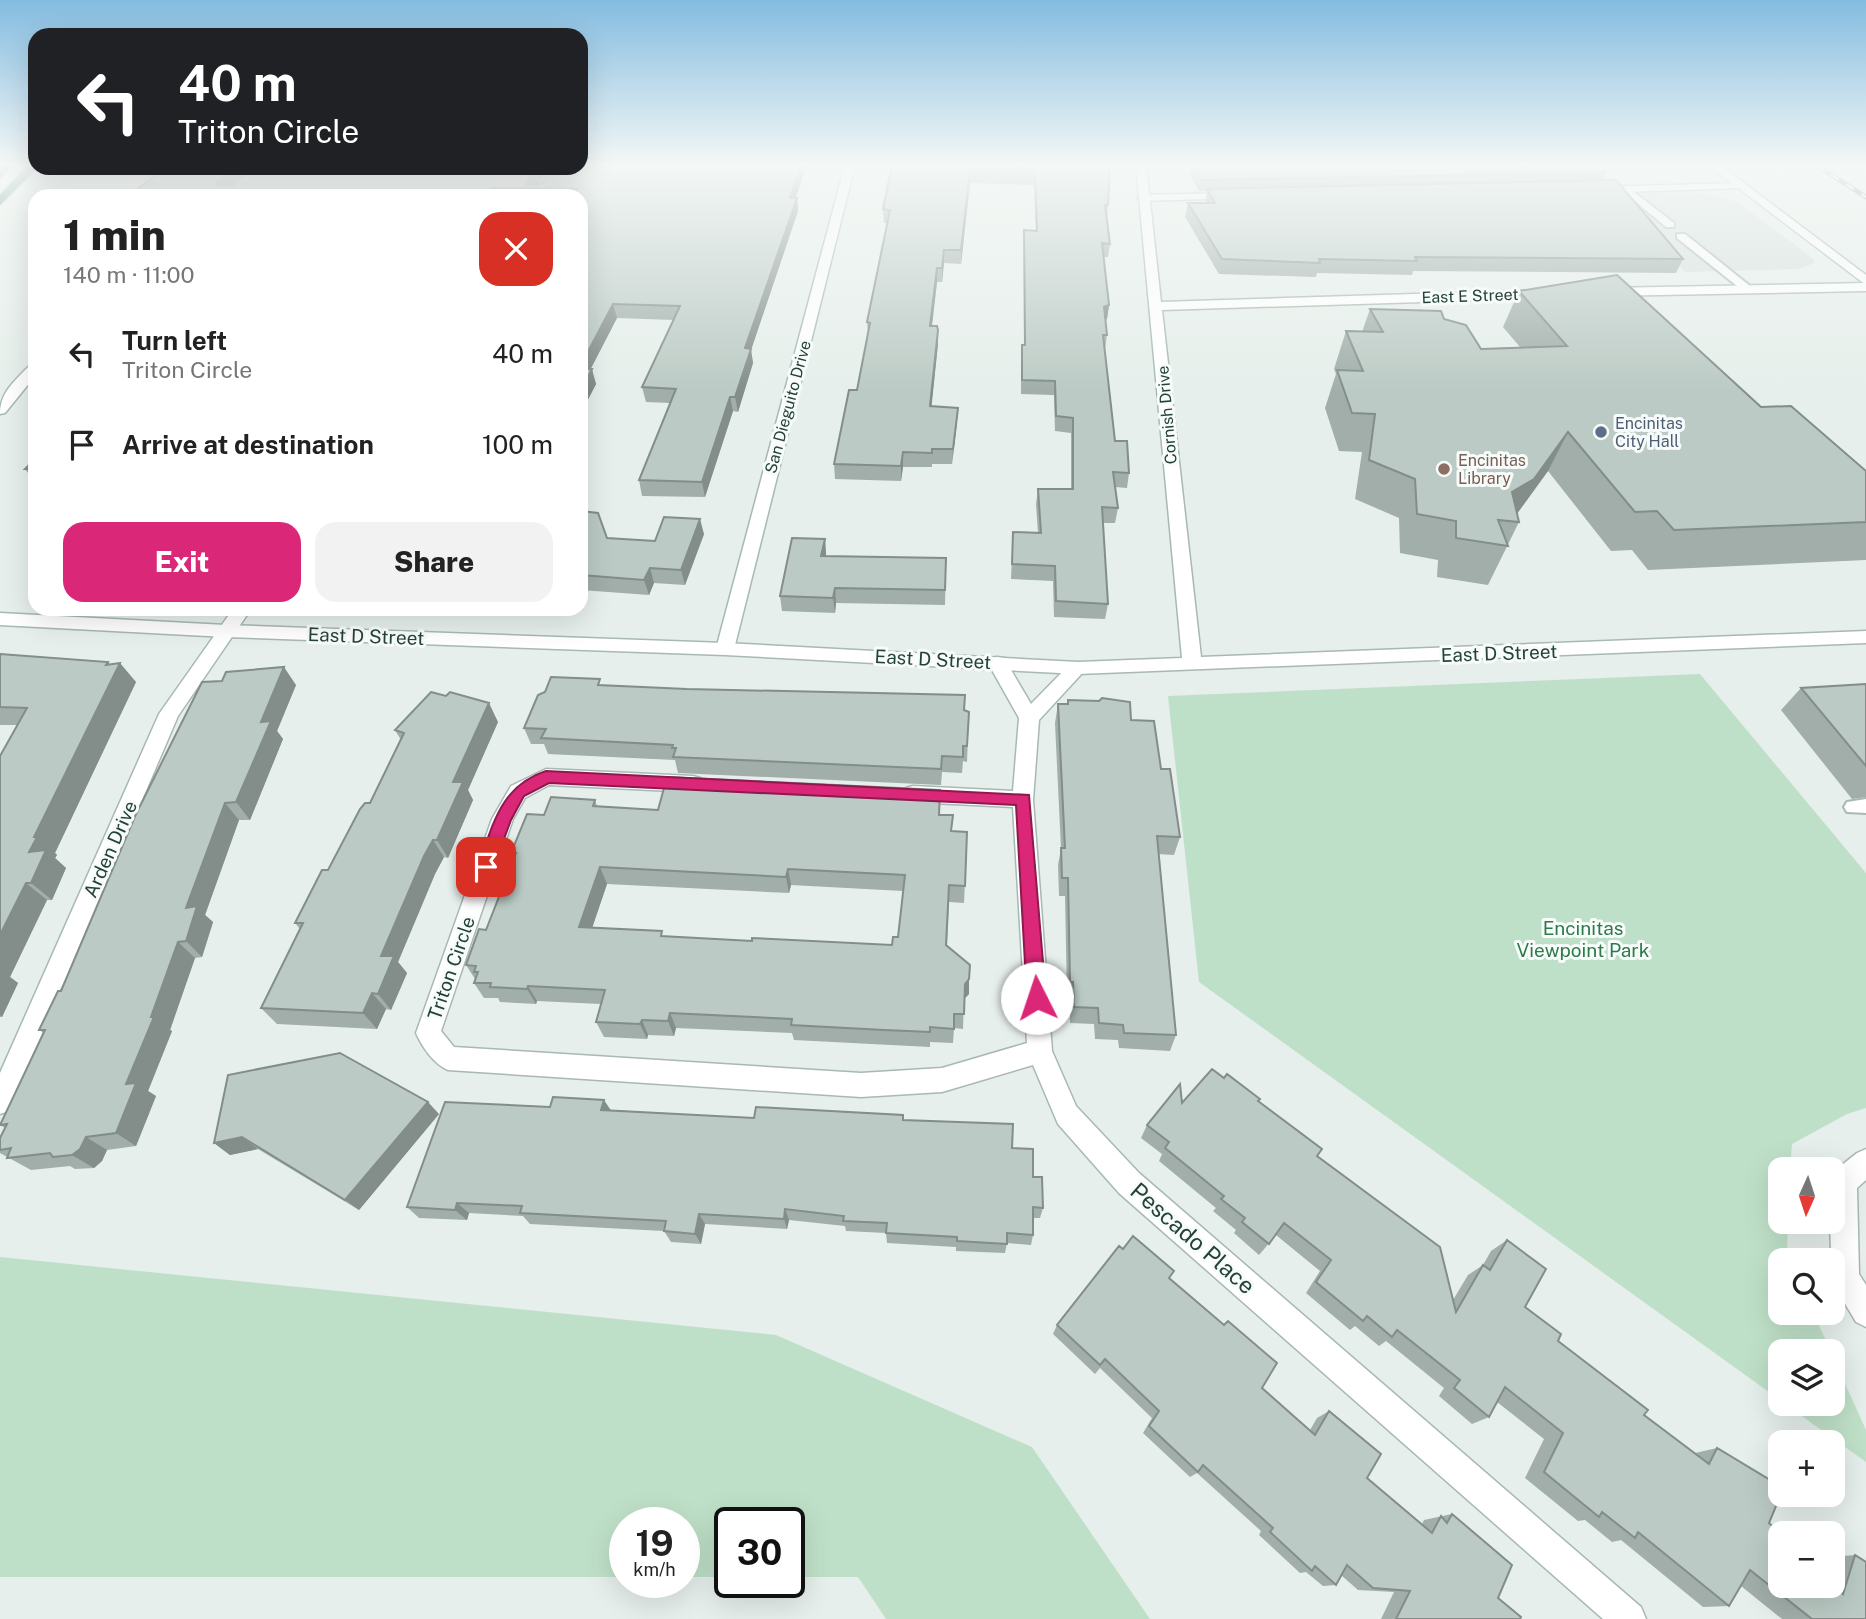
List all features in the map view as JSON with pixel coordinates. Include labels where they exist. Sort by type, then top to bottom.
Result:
[{"type":"street","name":"San Dieguito Drive","points":[[725,649],[830,241]]},
{"type":"street","name":"Cornish Drive","points":[[1149,241],[1192,664]]},
{"type":"street","points":[[1810,241],[1866,284]]},
{"type":"street","points":[[1593,293],[1866,284]]},
{"type":"street","name":"East E Street","points":[[1157,306],[1566,293]]},
{"type":"street","points":[[0,410],[28,375]]},
{"type":"street","name":"Arden Drive","points":[[0,1101],[169,714],[237,616]]},
{"type":"street","name":"East D Street","points":[[0,619],[226,631],[725,649],[1078,668],[1866,637]]},
{"type":"street","points":[[997,663],[1029,718],[1078,668]]},
{"type":"street","name":"Pescado Place","points":[[1029,718],[1023,800],[1040,1052],[1067,1115],[1129,1183],[1629,1619]]},
{"type":"street","name":"Triton Circle","points":[[710,785],[546,777],[518,792],[503,819],[428,1033],[448,1058],[861,1084],[942,1080],[1040,1052]]},
{"type":"street","points":[[887,793],[1023,800]]},
{"type":"street","points":[[1866,1162],[1843,1182],[1845,1278],[1866,1312]]},
{"type":"lane","points":[[1687,241],[1746,288]]},
{"type":"shaded area","points":[[1654,241],[1789,241],[1815,263],[1798,269],[1685,272]]},
{"type":"green space","name":"Encinitas Viewpoint Park","points":[[1700,674],[1866,873],[1866,1108],[1847,1114],[1792,1144],[1791,1157],[1768,1157],[1768,1234],[1788,1234],[1787,1248],[1768,1248],[1768,1325],[1819,1325],[1825,1339],[1768,1339],[1768,1391],[1199,982],[1168,696]]},
{"type":"green space","points":[[0,1257],[776,1335],[1032,1447],[1150,1619],[886,1619],[858,1577],[805,1577],[805,1507],[714,1507],[714,1577],[700,1577],[700,1507],[609,1507],[609,1577],[0,1577]]},
{"type":"green space","points":[[1845,1384],[1866,1430],[1866,1462],[1845,1447],[1845,1430],[1821,1430],[1802,1416],[1845,1416]]},
{"type":"building","points":[[588,241],[782,241],[745,348],[751,349],[735,397],[730,397],[702,482],[639,480],[676,389],[642,387],[680,306],[613,304],[588,352]]},
{"type":"building","points":[[884,241],[962,241],[961,250],[944,250],[942,268],[937,268],[930,326],[937,326],[938,330],[930,406],[958,408],[953,449],[932,449],[932,453],[903,452],[901,466],[834,464],[849,390],[857,390],[870,323],[867,322]]},
{"type":"building","points":[[1024,241],[1110,241],[1110,244],[1102,243],[1109,305],[1104,307],[1107,335],[1103,335],[1115,441],[1127,441],[1129,473],[1113,472],[1118,508],[1102,507],[1108,604],[1056,601],[1055,566],[1012,564],[1013,532],[1041,533],[1038,489],[1073,489],[1073,418],[1056,416],[1055,381],[1022,380],[1022,345],[1025,345]]},
{"type":"building","points":[[1211,241],[1667,241],[1683,259],[1415,257],[1417,261],[1319,259],[1320,263],[1222,259]]},
{"type":"building","points":[[1617,275],[1761,407],[1791,406],[1866,471],[1866,522],[1674,530],[1657,511],[1635,512],[1568,432],[1534,479],[1512,492],[1519,522],[1498,520],[1508,546],[1456,538],[1456,521],[1417,514],[1415,479],[1369,460],[1375,414],[1352,413],[1337,370],[1363,371],[1346,331],[1383,332],[1370,309],[1441,311],[1444,319],[1466,325],[1481,349],[1567,346],[1519,291]]},
{"type":"building","points":[[588,512],[598,513],[607,538],[655,541],[664,517],[700,519],[681,570],[650,568],[644,580],[588,576]]},
{"type":"building","points":[[792,538],[825,539],[821,556],[946,558],[945,590],[835,588],[833,598],[780,596]]},
{"type":"building","points":[[0,654],[108,662],[106,665],[120,663],[34,837],[37,837],[29,852],[46,850],[31,883],[26,883],[0,935],[0,756],[27,708],[0,707]]},
{"type":"building","points":[[284,667],[261,722],[271,721],[236,802],[225,803],[186,908],[197,906],[186,941],[178,942],[151,1017],[154,1017],[126,1084],[136,1083],[116,1133],[86,1137],[80,1149],[72,1155],[53,1157],[50,1153],[7,1158],[11,1148],[0,1150],[0,1138],[7,1124],[0,1125],[45,1030],[39,1030],[58,991],[61,991],[136,814],[202,682],[222,681],[226,672]]},
{"type":"building","points":[[551,677],[600,679],[598,685],[687,689],[965,695],[964,710],[969,712],[967,746],[963,746],[963,757],[942,756],[941,769],[673,757],[676,748],[672,748],[673,745],[541,738],[546,729],[524,728],[538,695],[545,692]]},
{"type":"building","points":[[1866,684],[1866,766],[1801,688]]},
{"type":"building","points":[[431,692],[446,696],[450,692],[489,703],[453,782],[463,782],[437,840],[433,840],[424,856],[381,956],[394,956],[378,994],[372,993],[363,1013],[261,1008],[303,923],[295,923],[322,870],[328,870],[360,809],[365,803],[370,803],[404,733],[395,730]]},
{"type":"building","points":[[1102,698],[1130,702],[1131,720],[1154,721],[1161,769],[1170,769],[1180,837],[1157,836],[1176,1035],[1124,1033],[1123,1025],[1099,1023],[1098,1008],[1074,1007],[1073,982],[1070,982],[1068,878],[1062,878],[1061,848],[1065,848],[1058,704],[1068,704],[1068,700],[1099,701]]},
{"type":"building","points":[[667,777],[940,790],[939,815],[953,815],[951,831],[967,832],[965,886],[949,885],[946,945],[970,965],[969,979],[965,984],[964,1014],[954,1014],[954,1029],[930,1027],[930,1032],[791,1025],[792,1019],[670,1013],[668,1021],[642,1020],[640,1024],[596,1022],[605,990],[528,986],[527,989],[490,987],[491,983],[474,983],[478,972],[474,972],[476,966],[466,965],[479,929],[486,930],[516,853],[511,853],[527,814],[544,815],[551,797],[595,800],[593,806],[658,810]],"holes":[[[600,867],[786,877],[788,869],[905,875],[898,937],[893,937],[892,945],[752,938],[752,941],[661,936],[662,931],[579,927]]]},
{"type":"building","points":[[340,1053],[428,1102],[345,1200],[242,1137],[214,1143],[228,1075]]},
{"type":"building","points":[[1212,1069],[1224,1078],[1227,1074],[1260,1099],[1258,1101],[1322,1149],[1317,1156],[1440,1247],[1456,1312],[1483,1265],[1490,1270],[1507,1240],[1546,1269],[1525,1307],[1561,1334],[1558,1341],[1648,1410],[1644,1415],[1709,1464],[1717,1448],[1768,1479],[1768,1507],[1776,1507],[1768,1521],[1768,1584],[1750,1570],[1729,1606],[1638,1532],[1635,1538],[1602,1512],[1599,1517],[1544,1472],[1563,1433],[1505,1387],[1489,1417],[1454,1388],[1460,1380],[1397,1330],[1392,1337],[1367,1316],[1363,1321],[1316,1282],[1331,1260],[1284,1223],[1269,1244],[1242,1222],[1245,1218],[1221,1199],[1224,1196],[1165,1148],[1169,1142],[1147,1125],[1180,1084],[1182,1103]]},
{"type":"building","points":[[553,1097],[604,1100],[601,1110],[754,1118],[756,1107],[903,1115],[903,1120],[1013,1124],[1012,1148],[1033,1149],[1033,1177],[1042,1177],[1043,1208],[1033,1207],[1033,1235],[1007,1233],[1007,1244],[957,1241],[957,1237],[886,1233],[887,1223],[843,1221],[844,1216],[785,1209],[784,1219],[699,1214],[695,1234],[664,1231],[666,1221],[520,1213],[522,1206],[457,1203],[455,1210],[407,1207],[445,1102],[550,1107]]},
{"type":"building","points":[[1133,1236],[1174,1271],[1169,1278],[1224,1325],[1228,1321],[1277,1363],[1262,1388],[1315,1435],[1329,1411],[1381,1454],[1367,1478],[1432,1533],[1441,1516],[1447,1523],[1452,1514],[1512,1565],[1498,1598],[1521,1617],[1520,1619],[1396,1619],[1410,1591],[1373,1588],[1347,1565],[1336,1585],[1315,1566],[1312,1571],[1270,1532],[1273,1528],[1203,1465],[1198,1472],[1149,1426],[1159,1411],[1105,1359],[1100,1365],[1057,1325],[1119,1246],[1123,1249]]},
{"type":"building","points":[[1855,1555],[1866,1562],[1866,1619],[1812,1619],[1785,1598],[1845,1598],[1845,1588]]},
{"type":"place","name":"Encinitas City Hall","points":[[1601,432]]},
{"type":"place","name":"Encinitas Library","points":[[1444,469]]},
{"type":"route","points":[[486,867],[503,819],[518,792],[546,777],[1023,800],[1037,998]]}]
